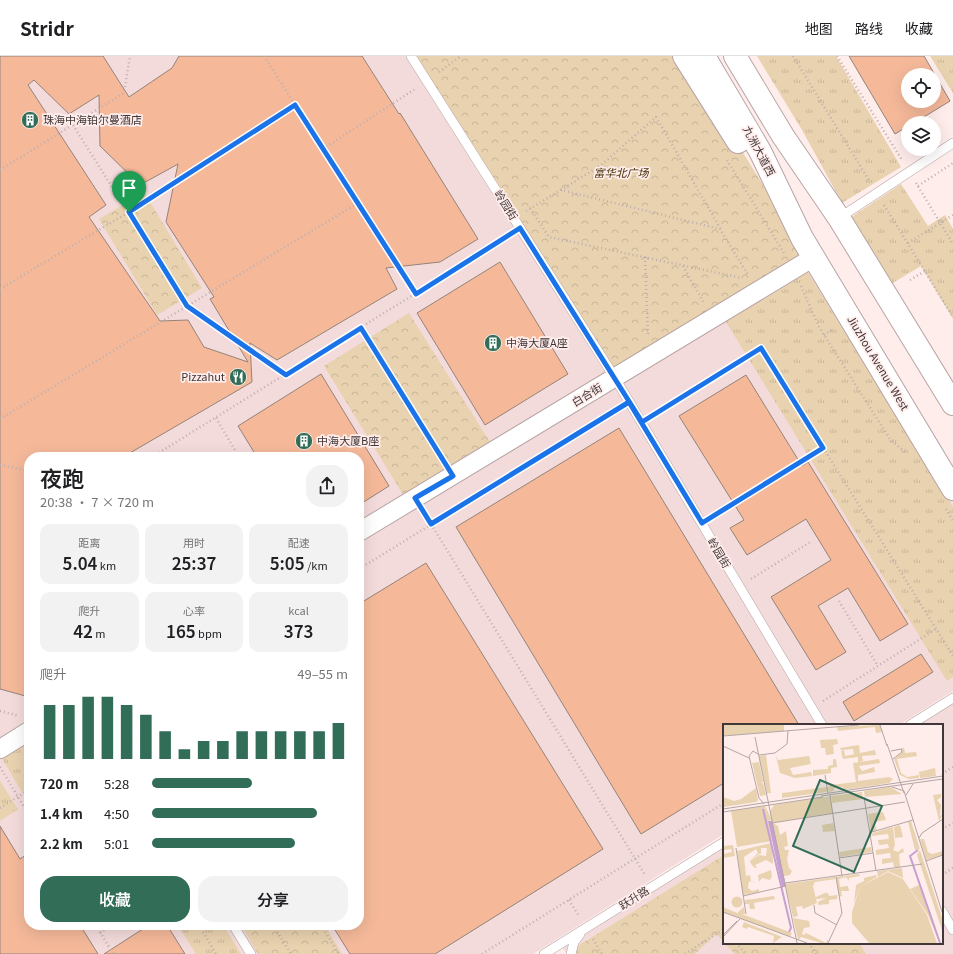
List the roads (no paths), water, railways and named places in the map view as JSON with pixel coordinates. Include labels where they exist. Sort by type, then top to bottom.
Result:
[{"type":"main road","points":[[684,56],[751,162],[802,238]]},
{"type":"main road","points":[[735,56],[783,136],[838,218],[953,404]]},
{"type":"main road","points":[[753,56],[794,130],[838,218]]},
{"type":"main road","name":"九洲大道西","points":[[707,61],[760,151],[802,238]]},
{"type":"main road","name":"Jiuzhou Avenue West","points":[[802,238],[949,498]]},
{"type":"street","name":"白合街","points":[[364,529],[814,257]]},
{"type":"street","points":[[0,749],[24,725]]},
{"type":"lane","name":"岭园街","points":[[411,56],[615,378],[821,724]]},
{"type":"lane","points":[[838,218],[953,143]]},
{"type":"lane","points":[[912,724],[953,698]]},
{"type":"lane","name":"跃升路","points":[[544,954],[723,843]]},
{"type":"lane","points":[[943,914],[953,930]]},
{"type":"lane","points":[[571,954],[572,947],[577,936],[587,927]]},
{"type":"lane","points":[[236,930],[251,954]]},
{"type":"place","name":"珠海中海铂尔曼酒店","points":[[30,120]]},
{"type":"place","name":"中海大厦A座","points":[[493,343]]},
{"type":"place","name":"Pizzahut","points":[[238,377]]},
{"type":"place","name":"中海大厦B座","points":[[304,441]]},
{"type":"park label","name":"富华北广场","points":[[621,173]]}]
